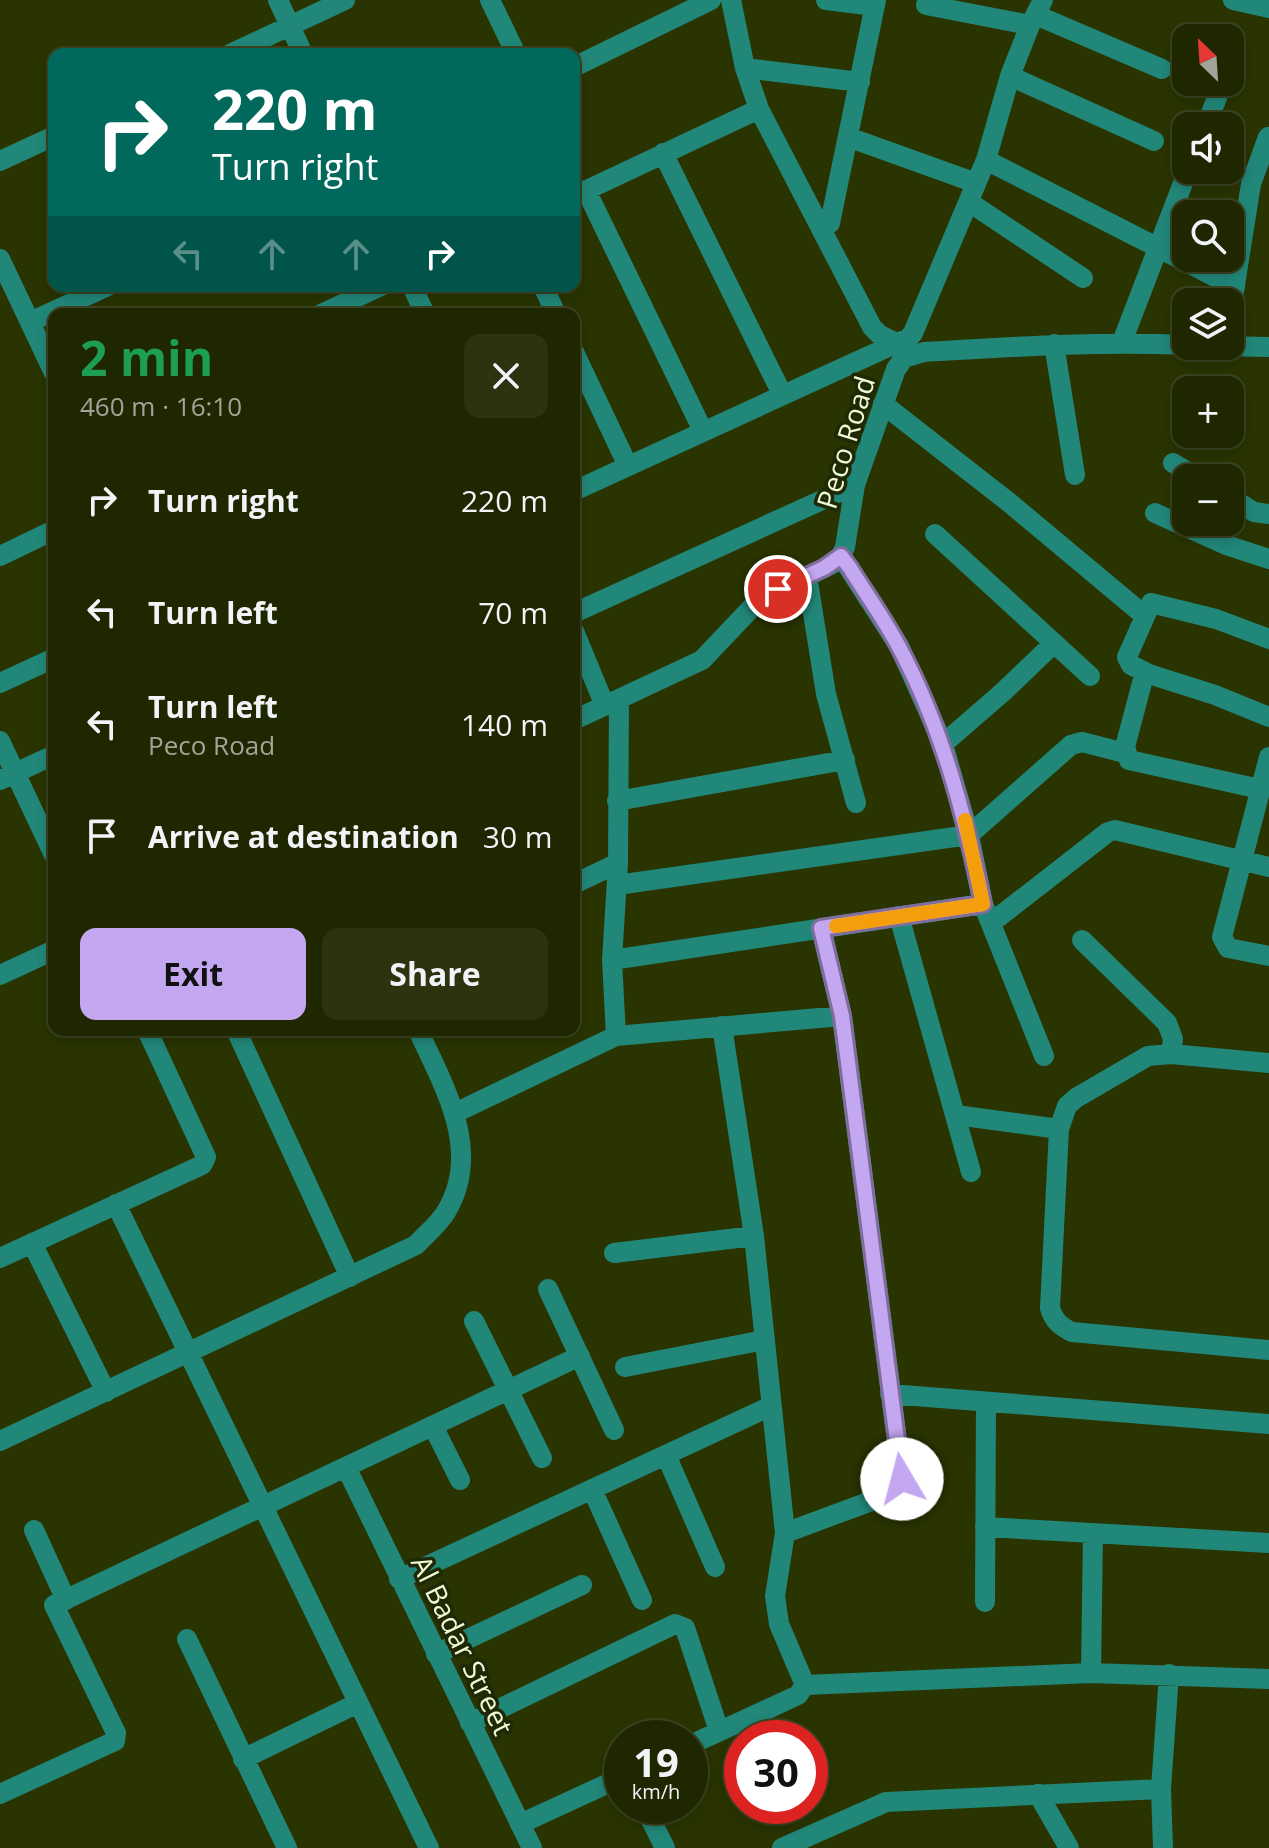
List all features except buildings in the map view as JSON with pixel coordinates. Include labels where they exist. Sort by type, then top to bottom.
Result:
[{"type":"street","points":[[278,0],[300,48]]},
{"type":"street","points":[[243,48],[345,0]]},
{"type":"street","points":[[490,0],[513,48]]},
{"type":"street","points":[[580,64],[711,0]]},
{"type":"street","points":[[731,0],[745,68],[759,109],[872,327],[901,350]]},
{"type":"street","points":[[821,228],[830,223],[875,3],[826,0]]},
{"type":"street","points":[[1233,0],[1269,8]]},
{"type":"street","points":[[926,5],[1036,13],[1162,69]]},
{"type":"street","points":[[580,488],[782,394],[901,350],[911,336],[986,160],[1010,76],[1036,13]]},
{"type":"street","points":[[745,68],[860,82]]},
{"type":"street","points":[[1010,76],[1154,141]]},
{"type":"street","points":[[703,431],[580,193],[759,109]]},
{"type":"street","points":[[848,137],[972,192],[1083,278]]},
{"type":"street","points":[[986,160],[1235,287],[1251,184],[1268,137]]},
{"type":"street","points":[[0,161],[48,139]]},
{"type":"street","points":[[663,153],[782,394]]},
{"type":"street","points":[[1122,342],[1182,184]]},
{"type":"street","points":[[0,259],[48,360]]},
{"type":"street","points":[[60,308],[95,292]]},
{"type":"street","points":[[334,308],[368,292]]},
{"type":"street","points":[[30,322],[48,314]]},
{"type":"street","name":"Peco Road","points":[[841,556],[855,485],[901,350],[924,352],[1122,342],[1172,344]]},
{"type":"street","points":[[1054,344],[1075,475]]},
{"type":"street","points":[[1244,346],[1269,347]]},
{"type":"street","points":[[580,365],[628,466]]},
{"type":"street","points":[[883,404],[1011,504],[1145,616]]},
{"type":"street","points":[[580,610],[855,485]]},
{"type":"street","points":[[1244,506],[1254,512],[1269,514]]},
{"type":"street","points":[[1155,513],[1226,545],[1269,559]]},
{"type":"street","points":[[0,556],[48,533]]},
{"type":"street","points":[[935,534],[1090,676]]},
{"type":"street","points":[[580,717],[702,660],[758,601],[841,556],[899,646],[943,744],[969,835],[983,904],[1044,1056]]},
{"type":"street","points":[[807,576],[826,694],[856,803]]},
{"type":"street","points":[[1269,639],[1216,619],[1156,603],[1150,604],[1127,657],[1131,665],[1149,674],[1215,695],[1269,717]]},
{"type":"street","points":[[580,643],[612,704],[618,863],[612,960],[616,1036]]},
{"type":"street","points":[[943,744],[1053,644]]},
{"type":"street","points":[[0,683],[48,661]]},
{"type":"street","points":[[1149,674],[1143,679],[1125,753],[1127,758],[1133,762],[1260,789]]},
{"type":"street","points":[[0,741],[8,777],[48,845]]},
{"type":"street","points":[[617,885],[969,835],[1071,745],[1082,742],[1125,753]]},
{"type":"street","points":[[1269,757],[1223,941],[1228,948],[1269,956]]},
{"type":"street","points":[[8,777],[48,758]]},
{"type":"street","points":[[617,801],[845,760]]},
{"type":"street","points":[[991,923],[1108,832],[1115,830],[1269,867]]},
{"type":"street","points":[[580,881],[618,863]]},
{"type":"street","points":[[612,960],[983,904]]},
{"type":"street","points":[[899,916],[971,1172]]},
{"type":"street","points":[[785,1533],[893,1493],[901,1486],[902,1479],[842,1016],[821,928]]},
{"type":"street","points":[[1082,940],[1167,1023],[1173,1039],[1171,1054]]},
{"type":"street","points":[[0,975],[48,953]]},
{"type":"street","points":[[455,1113],[616,1036],[842,1016]]},
{"type":"street","points":[[722,1026],[754,1236],[785,1533],[775,1596],[779,1624],[805,1685]]},
{"type":"street","points":[[0,1258],[205,1161],[206,1157],[150,1036]]},
{"type":"street","points":[[239,1036],[350,1277]]},
{"type":"street","points":[[0,1441],[416,1245],[448,1209],[460,1172],[462,1152],[455,1113],[421,1036]]},
{"type":"street","points":[[1269,1063],[1171,1054],[1148,1056],[1067,1106],[1059,1129],[1050,1308],[1053,1319],[1061,1327],[1083,1334],[1269,1350]]},
{"type":"street","points":[[956,1115],[1059,1129]]},
{"type":"street","points":[[116,1204],[429,1848]]},
{"type":"street","points":[[614,1253],[754,1236]]},
{"type":"street","points":[[32,1243],[106,1392]]},
{"type":"street","points":[[548,1289],[614,1430]]},
{"type":"street","points":[[474,1321],[542,1458]]},
{"type":"street","points":[[625,1367],[764,1340]]},
{"type":"street","points":[[0,1794],[115,1741],[116,1733],[54,1605],[580,1356]]},
{"type":"street","points":[[890,1394],[1269,1424]]},
{"type":"street","points":[[985,1602],[986,1402]]},
{"type":"street","points":[[399,1579],[771,1406]]},
{"type":"street","points":[[433,1426],[460,1480]]},
{"type":"street","points":[[666,1455],[715,1567]]},
{"type":"street","name":"Al Badar Street","points":[[346,1467],[532,1848]]},
{"type":"street","points":[[592,1489],[642,1600]]},
{"type":"street","points":[[985,1527],[1269,1543]]},
{"type":"street","points":[[34,1530],[66,1600]]},
{"type":"street","points":[[1091,1673],[1093,1533]]},
{"type":"street","points":[[436,1654],[582,1585]]},
{"type":"street","points":[[470,1723],[675,1624],[685,1628],[719,1731]]},
{"type":"street","points":[[187,1639],[287,1848]]},
{"type":"street","points":[[805,1685],[1091,1673],[1269,1679]]},
{"type":"street","points":[[1163,1848],[1161,1789],[1169,1674]]},
{"type":"street","points":[[708,1736],[798,1695],[805,1685]]},
{"type":"street","points":[[243,1759],[358,1703]]},
{"type":"street","points":[[520,1824],[604,1785]]},
{"type":"street","points":[[782,1848],[886,1802],[1161,1789]]},
{"type":"street","points":[[1038,1794],[1069,1848]]},
{"type":"street","points":[[653,1824],[665,1848]]},
{"type":"slow traffic","points":[[836,926],[983,904],[965,820]]},
{"type":"route","points":[[778,589],[834,563],[841,556],[850,568],[899,646],[943,744],[969,835],[983,904],[821,928],[842,1016],[902,1479]]}]
